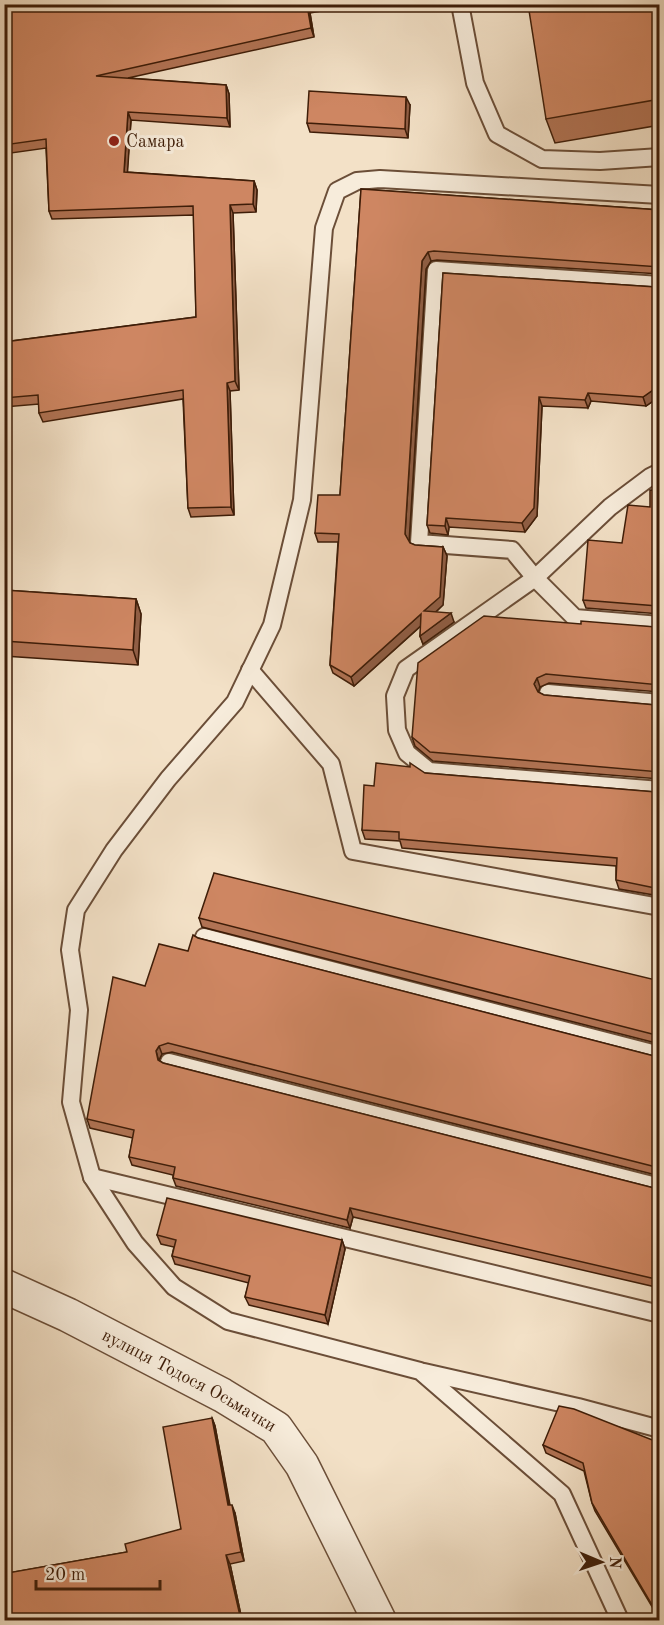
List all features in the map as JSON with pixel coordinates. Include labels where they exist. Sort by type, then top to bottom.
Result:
[{"type":"street","name":"вулиця Тодося Осьмачки","points":[[4,1286],[68,1315],[222,1395],[276,1428],[302,1465],[379,1620]]},
{"type":"lane","points":[[460,4],[475,83],[497,134],[542,159],[600,161],[660,156]]},
{"type":"lane","points":[[660,195],[380,179],[357,181],[337,191],[324,228],[302,500],[272,625],[235,702],[168,779],[114,850],[76,910],[70,950],[78,1010],[71,1102],[92,1177],[135,1244],[174,1287],[228,1322],[660,1429]]},
{"type":"lane","points":[[660,285],[436,270],[419,543],[512,550],[535,578],[575,618],[660,625]]},
{"type":"lane","points":[[660,472],[610,507],[535,578],[406,669],[395,696],[398,730],[407,753],[429,771],[660,790]]},
{"type":"lane","points":[[250,670],[331,764],[353,851],[660,907]]},
{"type":"lane","points":[[548,693],[660,703]]},
{"type":"lane","points":[[204,937],[660,1056]]},
{"type":"lane","points":[[169,1062],[660,1187]]},
{"type":"lane","points":[[92,1177],[660,1314]]},
{"type":"lane","points":[[420,1371],[561,1494],[620,1620]]},
{"type":"building","points":[[4,4],[309,4],[307,5],[311,28],[96,76],[226,85],[227,118],[128,112],[124,172],[254,181],[253,204],[230,205],[235,381],[227,383],[231,507],[188,508],[183,390],[39,413],[38,395],[4,398],[4,342],[196,317],[193,206],[49,211],[46,139],[4,145]]},
{"type":"building","points":[[528,4],[660,4],[660,99],[546,119]]},
{"type":"building","points":[[309,91],[406,97],[405,129],[307,123]]},
{"type":"building","points":[[361,189],[660,210],[660,267],[428,252],[422,261],[405,534],[410,543],[415,545],[443,547],[440,597],[424,611],[451,613],[420,636],[421,614],[351,677],[330,665],[339,534],[315,533],[318,495],[340,495]]},
{"type":"building","points":[[443,273],[656,287],[660,285],[660,385],[643,397],[588,393],[585,400],[539,397],[534,508],[522,523],[446,518],[445,526],[427,525]]},
{"type":"building","points":[[650,490],[660,491],[660,607],[583,600],[588,540],[622,543],[628,505],[650,507]]},
{"type":"building","points":[[4,590],[136,599],[133,650],[4,641]]},
{"type":"building","points":[[484,616],[581,624],[581,621],[656,627],[660,625],[660,685],[546,674],[537,678],[534,684],[538,692],[544,695],[660,704],[660,772],[430,752],[412,737],[418,663]]},
{"type":"building","points":[[376,763],[410,767],[410,763],[425,773],[660,791],[660,889],[616,880],[617,858],[399,839],[399,832],[362,830],[364,785],[374,786]]},
{"type":"building","points":[[214,873],[660,981],[660,1036],[199,918]]},
{"type":"building","points":[[193,935],[660,1056],[660,1168],[168,1043],[159,1046],[156,1051],[158,1060],[163,1063],[660,1188],[660,1280],[350,1208],[347,1220],[173,1178],[175,1167],[129,1157],[134,1130],[87,1119],[113,977],[145,986],[159,944],[188,951]]},
{"type":"building","points":[[167,1198],[342,1240],[325,1315],[245,1297],[250,1276],[172,1256],[176,1240],[157,1235]]},
{"type":"building","points":[[559,1406],[574,1409],[660,1443],[660,1620],[648,1620],[647,1618],[658,1615],[592,1503],[583,1463],[543,1445]]},
{"type":"building","points":[[212,1418],[228,1505],[232,1505],[241,1552],[226,1555],[241,1620],[4,1620],[4,1557],[8,1573],[127,1552],[125,1544],[181,1529],[163,1427]]},
{"type":"place","name":"Самара","points":[[114,141]]}]
